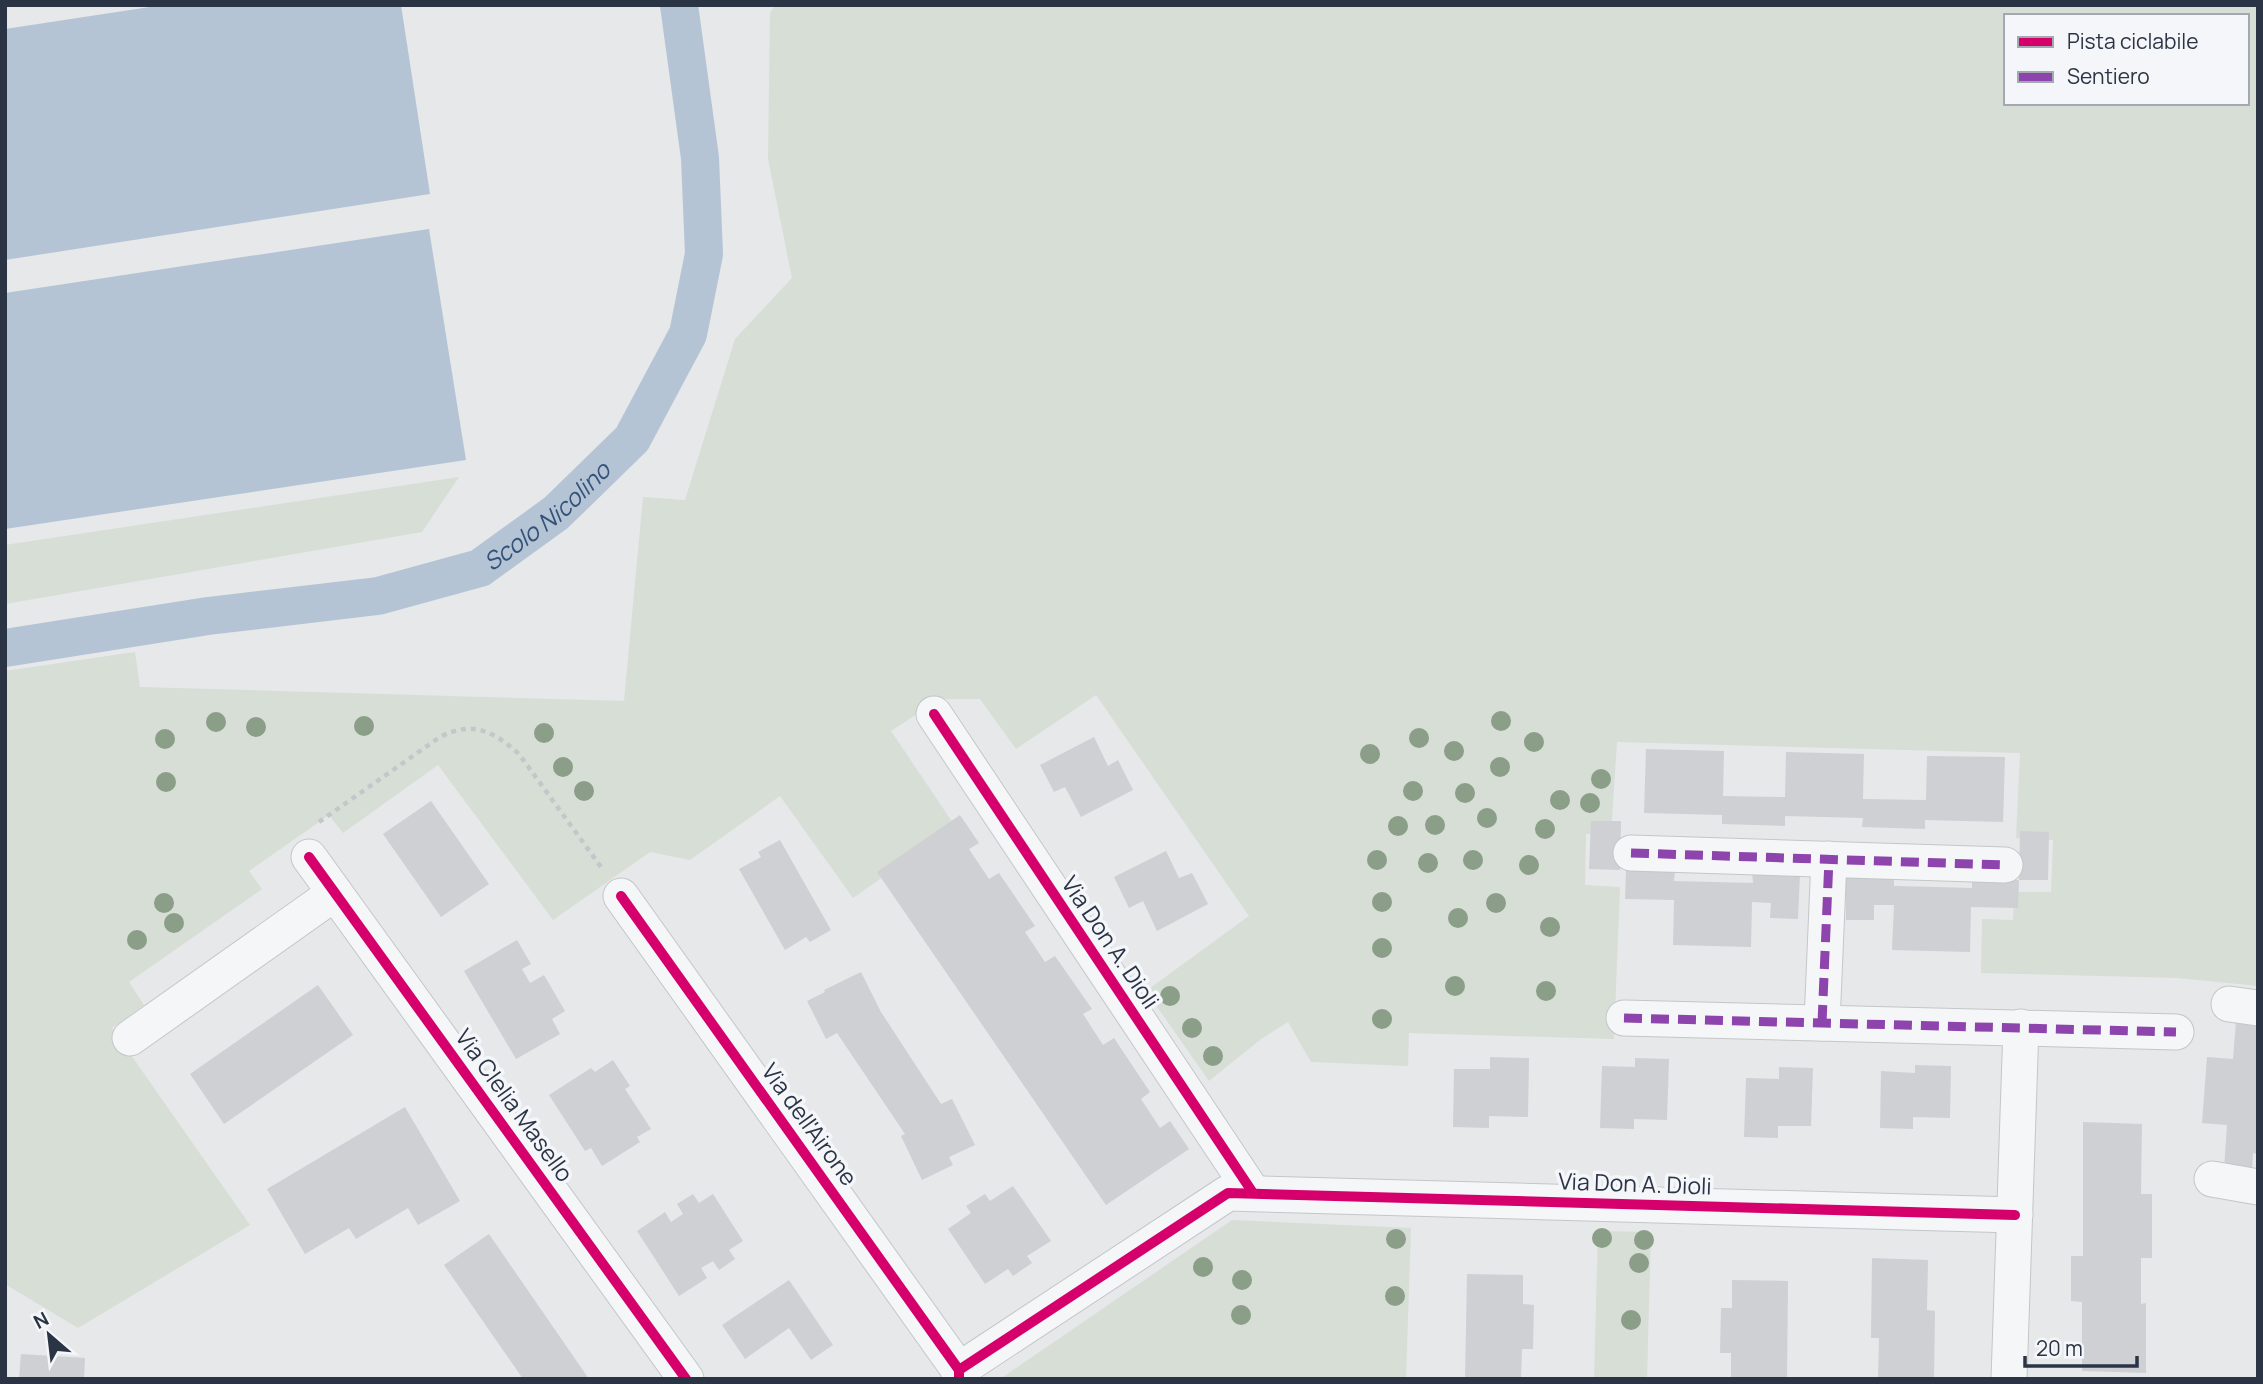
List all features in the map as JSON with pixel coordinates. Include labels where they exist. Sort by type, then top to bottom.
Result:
[{"type":"street","name":"Via Don A. Dioli","points":[[934,714],[1253,1193]]},
{"type":"street","name":"Via Clelia Masello","points":[[309,843],[335,893],[686,1379]]},
{"type":"street","points":[[1631,853],[2005,865]]},
{"type":"street","points":[[1822,1023],[1829,859]]},
{"type":"street","points":[[130,1038],[335,893]]},
{"type":"street","name":"Via dell'Airone","points":[[621,896],[959,1374]]},
{"type":"street","points":[[1624,1018],[2176,1031]]},
{"type":"street","points":[[2009,1379],[2021,1027]]},
{"type":"street","points":[[2212,1179],[2258,1187]]},
{"type":"street","name":"Via Don A. Dioli","points":[[959,1374],[1228,1193],[2015,1215]]},
{"type":"path","points":[[309,843],[440,737],[471,727],[503,739],[519,754],[621,896]]},
{"type":"shaded area","points":[[775,5],[2258,5],[2258,986],[2178,978],[1981,973],[1982,919],[2013,920],[2014,892],[2051,892],[2053,840],[2016,838],[2020,753],[1617,742],[1611,835],[1586,834],[1585,885],[1620,887],[1614,1039],[1409,1033],[1408,1066],[1311,1062],[1288,1022],[1261,1039],[1209,1081],[1146,991],[1249,916],[1096,695],[1016,749],[980,699],[940,699],[891,731],[955,826],[853,898],[780,796],[690,860],[650,852],[553,920],[438,765],[343,833],[329,815],[249,871],[262,889],[129,982],[144,1005],[112,1028],[250,1225],[78,1328],[5,1284],[5,671],[135,652],[140,687],[624,701],[643,497],[685,500],[735,339],[792,278],[768,159],[770,13]]},
{"type":"shaded area","points":[[459,477],[422,532],[5,604],[5,545]]},
{"type":"shaded area","points":[[1232,1220],[1411,1228],[1406,1379],[1000,1379]]},
{"type":"shaded area","points":[[1598,1231],[1651,1232],[1647,1379],[1594,1379]]},
{"type":"water","points":[[163,5],[401,5],[430,194],[5,260],[5,29]]},
{"type":"water","points":[[429,229],[466,460],[5,529],[5,293]]},
{"type":"building","points":[[1094,737],[1108,766],[1118,760],[1133,790],[1081,817],[1065,787],[1054,792],[1040,765]]},
{"type":"building","points":[[1646,749],[1724,751],[1723,796],[1785,797],[1786,752],[1864,754],[1863,799],[1926,800],[1927,756],[2005,757],[2003,822],[1925,820],[1925,829],[1862,827],[1863,818],[1785,816],[1785,826],[1722,824],[1722,815],[1644,813]]},
{"type":"building","points":[[431,801],[489,884],[441,917],[383,834]]},
{"type":"building","points":[[960,815],[979,843],[969,849],[989,879],[999,873],[1035,926],[1025,932],[1045,962],[1055,956],[1092,1009],[1083,1014],[1103,1045],[1114,1038],[1150,1092],[1141,1099],[1160,1128],[1170,1121],[1189,1149],[1106,1205],[877,872]]},
{"type":"building","points":[[1591,821],[1621,821],[1620,870],[1589,869]]},
{"type":"building","points":[[2020,831],[2049,832],[2048,880],[2019,880]]},
{"type":"building","points":[[780,840],[831,930],[810,942],[806,937],[785,950],[739,869],[761,857],[758,852]]},
{"type":"building","points":[[1166,851],[1179,878],[1192,873],[1208,904],[1157,931],[1143,901],[1129,908],[1114,877]]},
{"type":"building","points":[[1626,870],[1675,871],[1674,881],[1753,883],[1752,873],[1800,874],[1798,919],[1770,918],[1771,903],[1752,902],[1751,947],[1673,945],[1674,900],[1625,899]]},
{"type":"building","points":[[1846,876],[1894,877],[1894,886],[1972,888],[1972,879],[2019,880],[2018,908],[1971,907],[1970,952],[1892,950],[1894,905],[1874,905],[1874,920],[1846,920]]},
{"type":"building","points":[[517,940],[531,964],[522,969],[530,983],[544,975],[565,1011],[552,1019],[560,1034],[516,1059],[464,971]]},
{"type":"building","points":[[861,972],[881,1012],[941,1104],[952,1099],[975,1145],[949,1157],[953,1165],[922,1180],[901,1136],[905,1134],[837,1033],[826,1039],[807,1001]]},
{"type":"building","points":[[318,985],[353,1035],[224,1124],[190,1074]]},
{"type":"building","points":[[2236,1021],[2258,1022],[2258,1154],[2253,1153],[2252,1171],[2224,1169],[2227,1125],[2202,1123],[2207,1057],[2233,1059]]},
{"type":"building","points":[[1490,1057],[1529,1058],[1528,1117],[1489,1116],[1489,1128],[1453,1127],[1454,1069],[1490,1069]]},
{"type":"building","points":[[1635,1058],[1669,1059],[1667,1120],[1634,1119],[1634,1129],[1600,1128],[1602,1066],[1635,1067]]},
{"type":"building","points":[[613,1060],[630,1086],[625,1089],[651,1129],[637,1137],[640,1142],[602,1166],[591,1148],[585,1151],[549,1095],[591,1068],[595,1072]]},
{"type":"building","points":[[1915,1065],[1951,1066],[1950,1118],[1913,1117],[1913,1129],[1880,1128],[1881,1071],[1915,1073]]},
{"type":"building","points":[[1779,1067],[1813,1068],[1811,1126],[1778,1126],[1778,1138],[1744,1137],[1746,1078],[1779,1079]]},
{"type":"building","points":[[405,1107],[460,1201],[418,1225],[408,1208],[356,1239],[349,1228],[305,1254],[267,1189]]},
{"type":"building","points":[[2083,1122],[2142,1124],[2141,1194],[2152,1194],[2152,1258],[2141,1258],[2141,1304],[2146,1303],[2146,1373],[2082,1371],[2082,1302],[2071,1301],[2071,1256],[2083,1256]]},
{"type":"building","points":[[1013,1186],[1051,1241],[1027,1256],[1032,1263],[1013,1276],[1008,1269],[985,1284],[948,1229],[971,1213],[966,1206],[985,1194],[990,1201]]},
{"type":"building","points":[[693,1194],[699,1203],[713,1194],[743,1241],[729,1250],[735,1259],[719,1270],[713,1261],[701,1268],[707,1278],[679,1296],[637,1231],[665,1212],[671,1222],[683,1214],[677,1204]]},
{"type":"building","points":[[489,1234],[589,1379],[523,1379],[444,1265]]},
{"type":"building","points":[[1872,1258],[1928,1260],[1927,1310],[1935,1311],[1934,1379],[1878,1379],[1879,1338],[1871,1338]]},
{"type":"building","points":[[1467,1274],[1523,1275],[1523,1304],[1534,1305],[1533,1349],[1522,1349],[1521,1379],[1465,1379]]},
{"type":"building","points":[[789,1280],[833,1345],[811,1360],[789,1328],[745,1359],[722,1325]]},
{"type":"building","points":[[1732,1280],[1788,1281],[1787,1379],[1731,1379],[1731,1353],[1720,1353],[1721,1308],[1732,1308]]},
{"type":"building","points":[[21,1354],[85,1358],[84,1379],[19,1379]]},
{"type":"waterway","name":"Scolo Nicolino","points":[[5,648],[208,616],[378,596],[480,568],[556,513],[632,439],[688,334],[704,254],[700,158],[679,5]]},
{"type":"marked path","points":[[1631,853],[2005,865]]},
{"type":"marked path","points":[[1822,1023],[1829,859]]},
{"type":"marked path","points":[[1624,1018],[2176,1032]]},
{"type":"cycle path","points":[[934,714],[1253,1193]]},
{"type":"cycle path","points":[[309,857],[686,1379]]},
{"type":"cycle path","points":[[621,896],[959,1370],[959,1379]]},
{"type":"cycle path","points":[[959,1370],[1228,1193],[2015,1215]]}]
